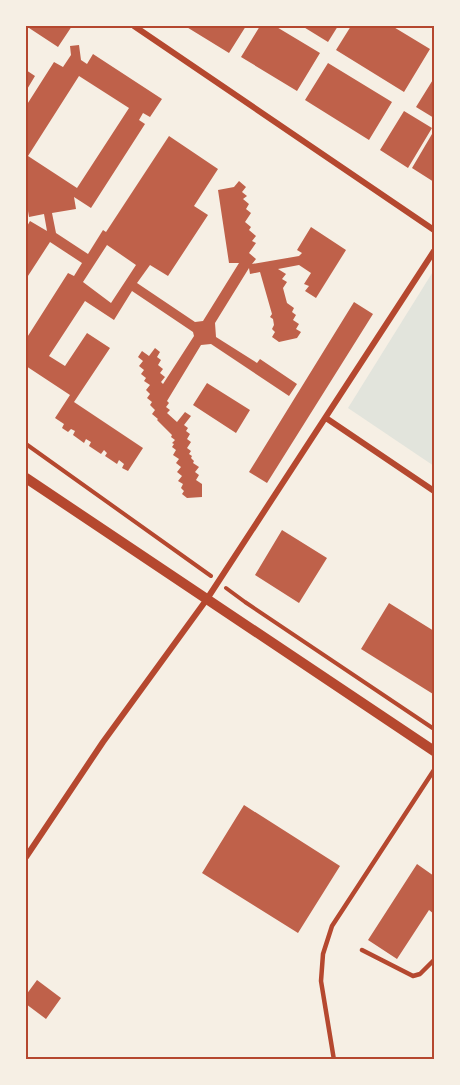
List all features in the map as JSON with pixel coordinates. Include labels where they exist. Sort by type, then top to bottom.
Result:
[{"type":"street","points":[[134,26],[435,230]]},
{"type":"street","points":[[26,857],[103,742],[207,599],[435,251]]},
{"type":"street","points":[[326,418],[435,491]]},
{"type":"street","points":[[26,478],[435,751]]},
{"type":"lane","points":[[334,1059],[321,981],[323,954],[332,926],[435,770]]},
{"type":"lane","points":[[362,950],[412,976],[420,975],[435,960]]},
{"type":"shaded area","points":[[434,270],[434,466],[348,408]]},
{"type":"building","points":[[26,26],[72,26],[58,47]]},
{"type":"building","points":[[185,26],[246,26],[229,53]]},
{"type":"building","points":[[260,26],[275,26],[320,53],[297,91],[241,57]]},
{"type":"building","points":[[302,26],[338,26],[328,42]]},
{"type":"building","points":[[351,26],[392,26],[430,49],[404,92],[336,50]]},
{"type":"building","points":[[79,45],[81,60],[87,64],[93,54],[162,99],[150,117],[143,113],[139,120],[145,124],[91,208],[74,197],[76,209],[52,213],[56,233],[88,254],[103,230],[106,232],[169,136],[218,169],[194,206],[208,215],[168,276],[150,265],[137,283],[195,322],[203,321],[239,263],[229,263],[218,190],[234,187],[239,181],[246,187],[242,192],[247,196],[243,199],[249,204],[246,209],[251,213],[245,222],[256,236],[252,241],[256,243],[249,253],[256,259],[252,264],[299,256],[302,253],[297,250],[311,227],[346,250],[316,298],[305,291],[309,286],[304,284],[311,273],[299,265],[278,269],[286,274],[282,279],[287,282],[283,288],[287,303],[294,308],[292,312],[296,315],[293,320],[299,324],[296,329],[301,332],[297,338],[279,342],[272,337],[275,332],[272,329],[273,319],[270,317],[272,314],[260,272],[250,274],[249,268],[215,323],[216,337],[257,363],[260,359],[297,384],[289,396],[211,344],[201,345],[167,401],[169,403],[166,407],[170,410],[167,413],[177,422],[185,412],[191,416],[184,425],[190,434],[187,439],[191,442],[187,448],[191,451],[189,454],[192,456],[193,463],[199,467],[195,472],[199,475],[196,480],[202,484],[202,497],[187,498],[182,494],[183,484],[178,481],[182,476],[177,472],[181,467],[176,463],[179,459],[173,455],[176,450],[172,447],[174,444],[172,443],[175,440],[152,414],[155,410],[150,405],[152,402],[147,398],[150,394],[146,390],[150,385],[144,381],[146,378],[141,374],[144,370],[139,366],[143,361],[138,357],[142,351],[149,356],[155,348],[160,352],[157,357],[161,360],[158,365],[163,369],[160,373],[165,377],[161,382],[163,384],[194,336],[193,332],[132,291],[114,320],[85,301],[49,356],[65,366],[87,333],[110,348],[74,402],[143,448],[128,471],[122,468],[124,464],[119,460],[117,464],[105,456],[107,453],[104,450],[101,454],[89,446],[91,442],[86,439],[84,443],[73,435],[75,431],[71,429],[68,432],[62,428],[64,424],[55,418],[70,395],[26,366],[26,339],[68,273],[74,276],[82,263],[50,242],[26,279],[26,228],[30,221],[47,231],[44,214],[29,217],[26,199],[26,106],[54,62],[63,67],[71,55],[70,46]],"holes":[[[79,76],[129,108],[77,188],[28,156]],[[107,245],[136,265],[111,303],[83,282]]]},
{"type":"building","points":[[328,63],[392,102],[369,140],[305,100]]},
{"type":"building","points":[[26,70],[35,76],[26,91]]},
{"type":"building","points":[[434,78],[434,118],[416,107]]},
{"type":"building","points":[[404,111],[432,128],[408,168],[380,150]]},
{"type":"building","points":[[432,134],[434,135],[434,182],[412,168]]},
{"type":"building","points":[[354,302],[373,314],[267,483],[249,472]]},
{"type":"building","points":[[207,383],[250,410],[236,433],[193,405]]},
{"type":"building","points":[[282,530],[327,558],[299,603],[255,575]]},
{"type":"building","points":[[389,603],[434,631],[433,694],[361,649]]},
{"type":"building","points":[[244,805],[340,866],[298,933],[202,873]]},
{"type":"building","points":[[417,864],[434,876],[434,914],[429,910],[397,959],[368,940]]},
{"type":"building","points":[[37,980],[61,998],[46,1019],[26,1004],[26,995]]}]
